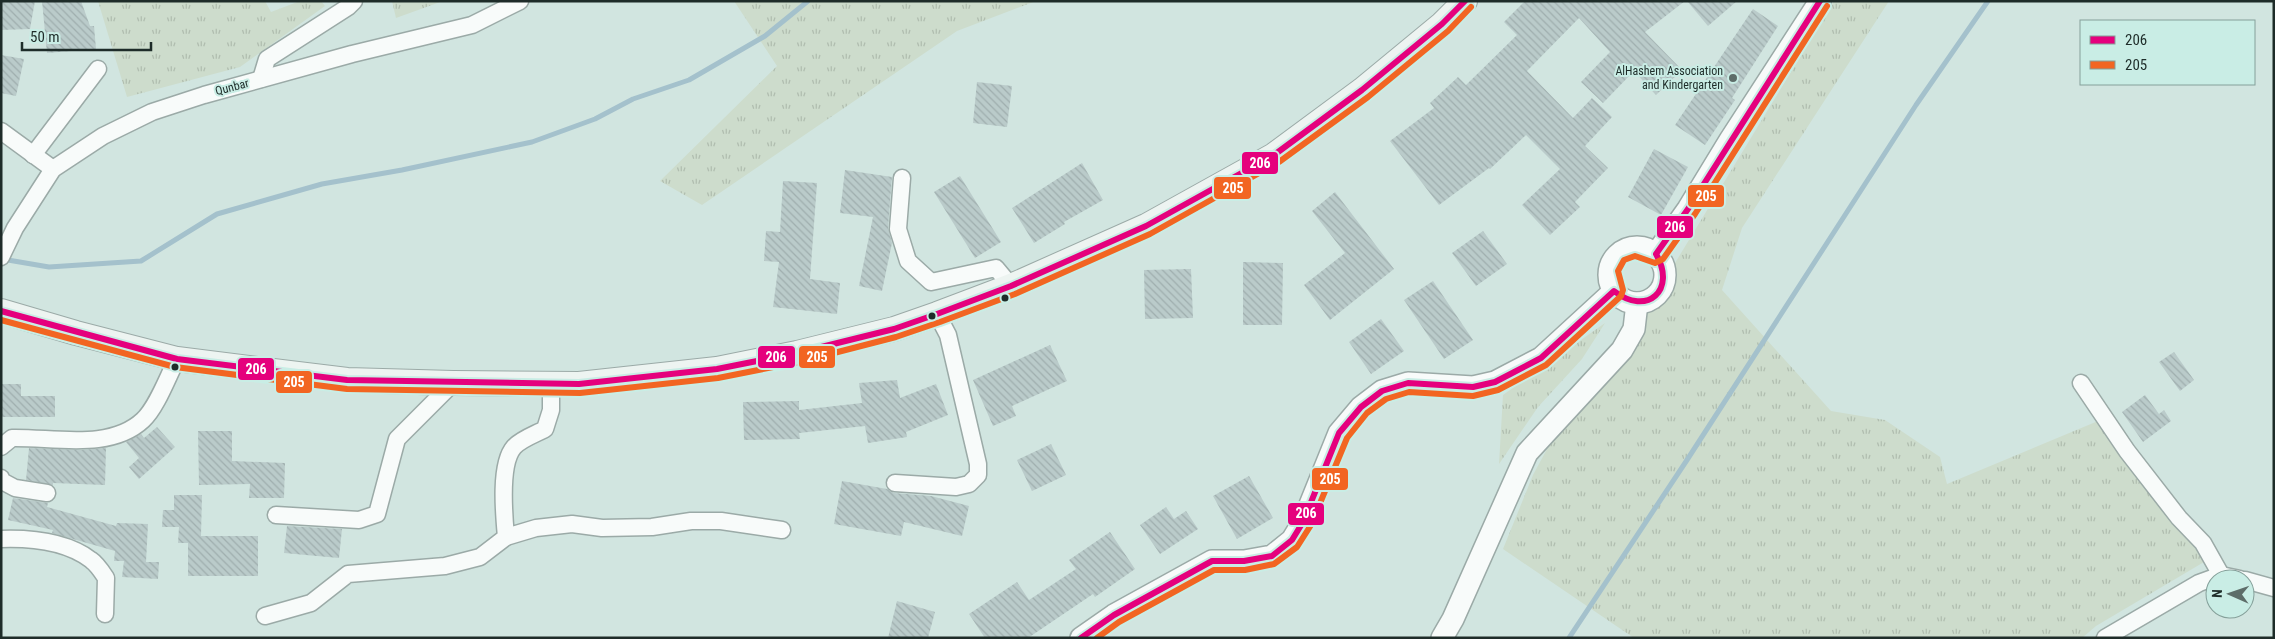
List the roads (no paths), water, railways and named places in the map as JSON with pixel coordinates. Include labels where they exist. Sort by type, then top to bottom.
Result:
[{"type":"main road","points":[[1,311],[177,359],[347,380],[579,384],[717,369],[894,329],[1011,286],[1146,226],[1274,155],[1362,90],[1442,24],[1465,1]]},
{"type":"street","points":[[261,79],[267,59],[348,7],[354,1]]},
{"type":"street","name":"Qunbar","points":[[1,257],[16,228],[53,169],[102,136],[152,112],[261,79],[352,54],[472,25],[520,1]]},
{"type":"street","points":[[1656,254],[1688,210],[1730,140],[1820,1]]},
{"type":"street","points":[[33,155],[98,69]]},
{"type":"street","points":[[1,131],[53,169]]},
{"type":"street","points":[[902,178],[898,229],[908,261],[931,282],[996,268],[1011,286]]},
{"type":"street","points":[[1632,246],[1645,247],[1656,254],[1662,261],[1665,270],[1663,285],[1655,296],[1637,303],[1624,300],[1614,291],[1609,273],[1616,255],[1632,246]]},
{"type":"street","points":[[1082,638],[1114,615],[1212,561],[1244,560],[1272,556],[1292,540],[1303,522],[1339,433],[1360,407],[1382,391],[1408,383],[1473,387],[1495,382],[1541,358],[1614,291]]},
{"type":"street","points":[[1442,638],[1453,620],[1527,453],[1622,350],[1634,329],[1637,303]]},
{"type":"street","points":[[895,482],[956,487],[969,484],[978,475],[978,464],[948,335],[937,314]]},
{"type":"street","points":[[1,447],[12,438],[104,439],[126,433],[144,419],[177,359]]},
{"type":"street","points":[[276,515],[359,520],[377,514],[391,454],[397,439],[453,383]]},
{"type":"street","points":[[2081,383],[2127,451],[2202,543],[2217,569]]},
{"type":"street","points":[[506,537],[503,488],[508,460],[514,447],[545,429],[551,410],[551,384]]},
{"type":"street","points":[[1,478],[2,481],[15,488],[47,493]]},
{"type":"street","points":[[265,616],[311,603],[348,574],[445,566],[480,556],[506,537],[536,528],[572,524],[602,528],[652,527],[691,521],[720,520],[782,530]]},
{"type":"street","points":[[1,538],[30,538],[68,548],[91,560],[106,578],[105,614]]},
{"type":"street","points":[[2104,638],[2205,581]]},
{"type":"street","points":[[2255,583],[2274,588]]},
{"type":"waterway","points":[[2,259],[49,267],[141,261],[217,214],[322,184],[402,170],[532,142],[595,119],[633,99],[689,80],[765,36],[808,1]]},
{"type":"waterway","points":[[1569,638],[1687,460],[1916,105],[1988,1]]},
{"type":"place","name":"AlHashem Association and Kindergarten","points":[[1733,78]]}]
